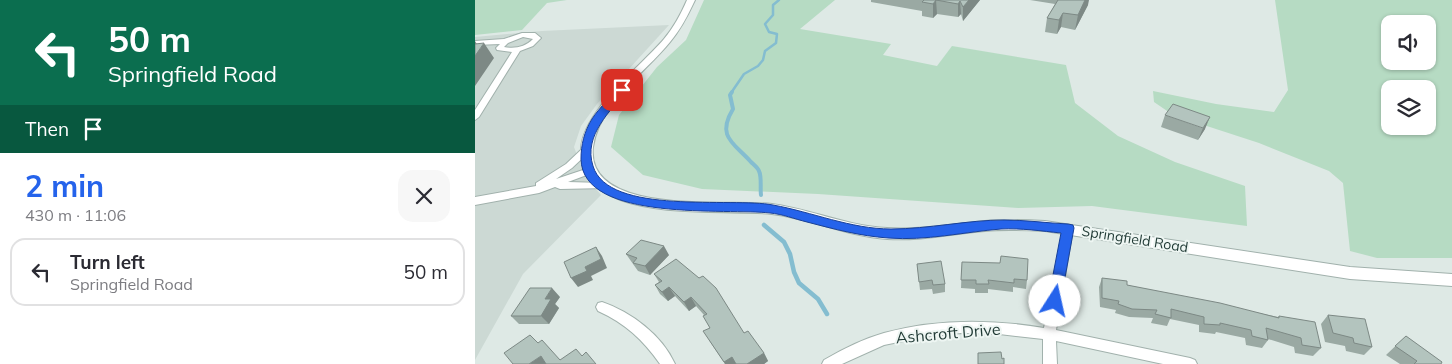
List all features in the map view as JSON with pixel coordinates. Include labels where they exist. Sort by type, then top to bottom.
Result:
[{"type":"street","points":[[475,201],[529,192],[589,172],[587,149],[590,133],[597,120],[634,75],[675,33],[686,14],[691,0]]},
{"type":"street","points":[[475,43],[505,41],[527,35],[537,38],[530,45],[518,49],[507,50],[500,48],[505,41]]},
{"type":"street","points":[[475,117],[518,49]]},
{"type":"street","points":[[529,192],[569,166],[587,149]]},
{"type":"street","name":"Springfield Road","points":[[589,172],[603,186],[627,199],[650,204],[771,208],[872,232],[907,234],[1003,224],[1068,228],[1317,268],[1401,278],[1452,280]]},
{"type":"street","points":[[547,187],[603,186]]},
{"type":"street","points":[[1050,364],[1049,333],[1068,228]]},
{"type":"street","points":[[602,307],[621,314],[641,330],[668,364]]},
{"type":"street","name":"Ashcroft Drive","points":[[829,364],[857,349],[885,339],[925,332],[1003,327],[1049,333],[1189,364]]},
{"type":"shaded area","points":[[669,25],[597,104],[581,126],[574,147],[585,176],[601,195],[523,274],[475,360],[475,37],[542,31]]},
{"type":"green space","points":[[475,0],[567,0],[547,3],[522,30],[475,35]]},
{"type":"green space","points":[[704,0],[835,0],[800,29],[891,44],[883,55],[937,66],[952,46],[1066,65],[1075,103],[1118,136],[1175,162],[1245,186],[1247,226],[1092,206],[1018,208],[818,194],[702,189],[643,175],[611,147],[619,115],[657,67],[686,40]]},
{"type":"green space","points":[[1275,0],[1452,0],[1452,258],[1377,258],[1350,251],[1343,183],[1329,171],[1259,143],[1173,115],[1154,102],[1153,91],[1216,104],[1274,112],[1288,90]]},
{"type":"building","points":[[924,0],[936,0],[933,4],[922,2]]},
{"type":"building","points":[[936,0],[969,0],[963,7],[960,1],[958,4]]},
{"type":"building","points":[[1058,0],[1085,0],[1078,15],[1063,13],[1059,20],[1047,18]]},
{"type":"building","points":[[484,43],[475,56],[475,44]]},
{"type":"building","points":[[1173,104],[1210,117],[1203,128],[1165,115]]},
{"type":"building","points":[[641,240],[664,246],[645,266],[633,263],[637,258],[626,254]]},
{"type":"building","points":[[596,247],[601,259],[585,267],[587,271],[571,278],[564,262]]},
{"type":"building","points":[[1001,256],[1028,259],[1027,280],[1014,279],[1014,283],[988,280],[989,284],[976,284],[976,280],[961,280],[962,262],[1000,263]]},
{"type":"building","points":[[676,259],[699,278],[703,276],[716,288],[744,333],[748,331],[764,353],[747,364],[736,364],[732,357],[724,362],[703,331],[710,328],[703,316],[707,314],[691,297],[684,302],[669,287],[662,292],[655,285],[662,281],[654,274]]},
{"type":"building","points":[[941,261],[945,284],[933,285],[932,280],[919,282],[917,264]]},
{"type":"building","points":[[1102,278],[1127,281],[1127,285],[1220,303],[1279,318],[1279,316],[1315,322],[1321,348],[1302,345],[1301,338],[1266,328],[1268,340],[1252,336],[1251,330],[1220,323],[1220,325],[1204,324],[1204,317],[1171,309],[1171,318],[1155,314],[1157,310],[1132,309],[1118,304],[1119,301],[1102,298]]},
{"type":"building","points":[[530,288],[552,288],[545,299],[551,299],[541,316],[511,316]]},
{"type":"building","points":[[1328,315],[1365,319],[1372,347],[1354,343],[1353,338],[1333,333]]},
{"type":"building","points":[[530,335],[538,343],[542,340],[560,360],[576,349],[582,356],[586,352],[596,364],[546,364],[541,356],[529,364],[513,364],[504,353]]},
{"type":"building","points":[[1406,336],[1442,362],[1441,364],[1414,364],[1417,361],[1395,346]]},
{"type":"building","points":[[1001,352],[1004,364],[978,364],[978,353]]},
{"type":"waterway","points":[[731,93],[744,74],[758,66],[763,60],[765,51],[776,43],[777,34],[769,32],[765,24],[773,15],[773,5],[779,0]]},
{"type":"waterway","points":[[732,92],[730,95],[733,109],[726,126],[727,133],[733,144],[758,170],[761,195]]},
{"type":"waterway","points":[[764,225],[784,242],[790,254],[794,272],[799,283],[818,299],[827,314]]},
{"type":"route","points":[[622,90],[597,120],[590,133],[586,158],[589,172],[603,186],[618,195],[650,204],[771,208],[847,228],[889,234],[928,233],[1003,224],[1068,228],[1055,301]]}]
